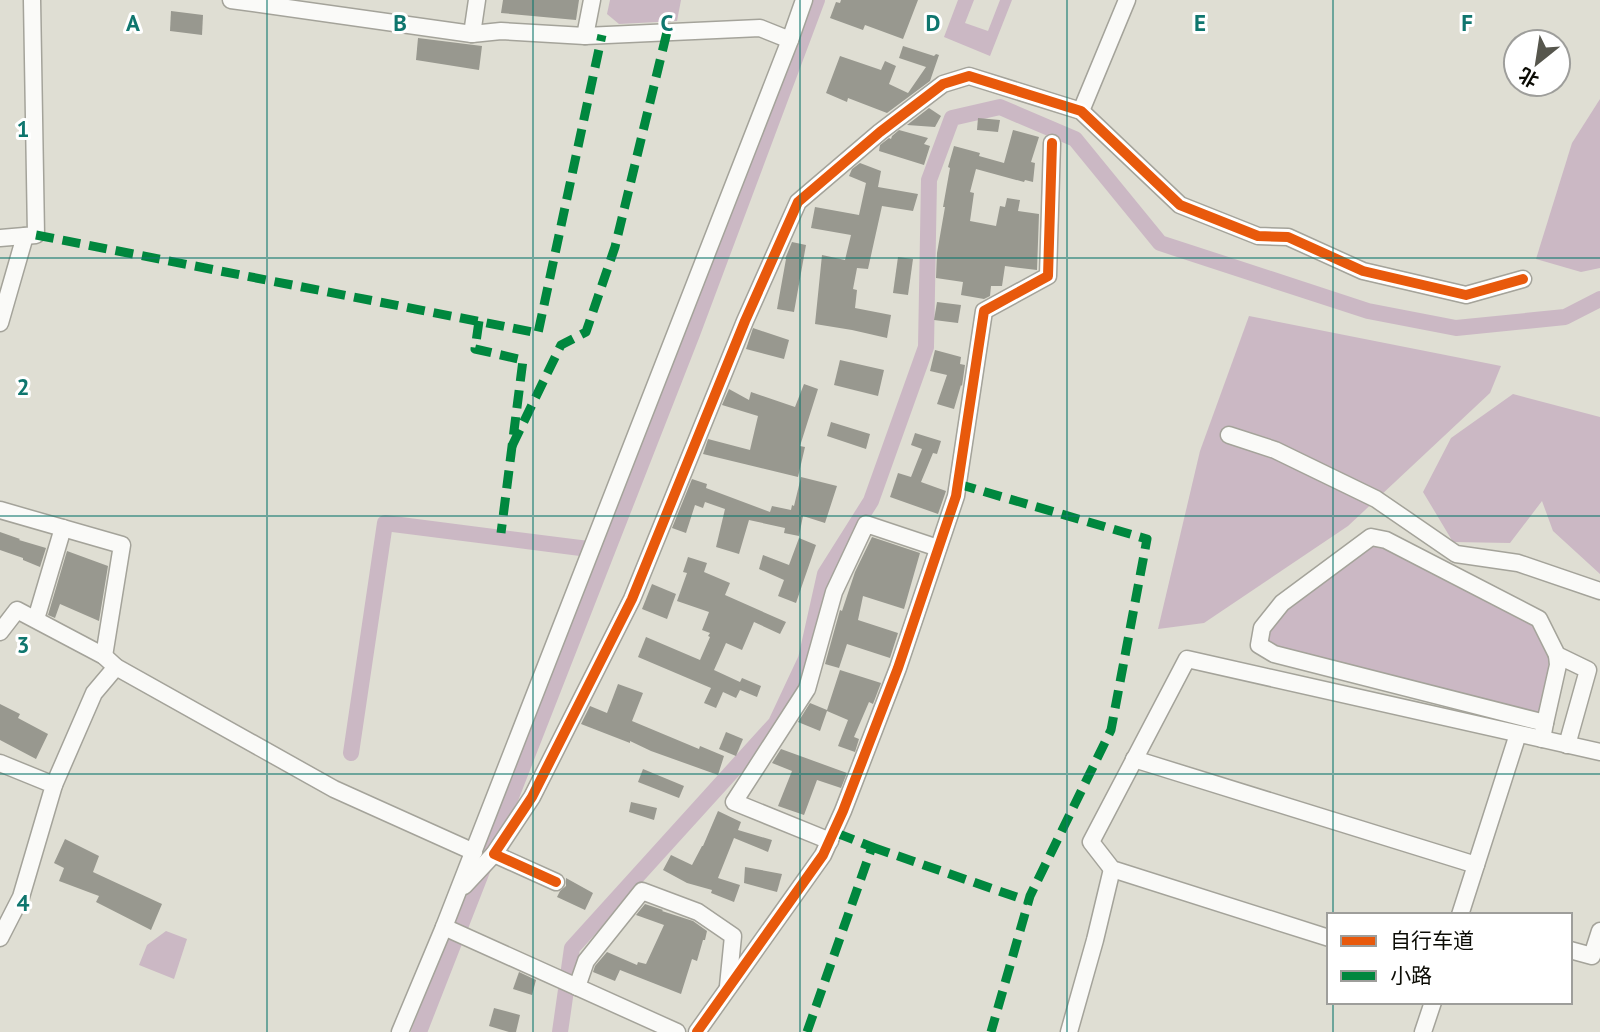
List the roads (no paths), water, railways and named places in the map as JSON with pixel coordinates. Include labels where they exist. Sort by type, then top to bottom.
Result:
[{"type":"street","points":[[0,238],[36,234],[32,0]]},
{"type":"street","points":[[231,0],[472,34],[501,31],[585,36],[760,28],[790,40]]},
{"type":"street","points":[[472,34],[477,0]]},
{"type":"street","points":[[585,36],[592,0]]},
{"type":"street","points":[[400,1032],[474,852],[804,0]]},
{"type":"street","points":[[1080,111],[1127,0]]},
{"type":"street","points":[[457,893],[494,854],[532,797],[632,599],[745,321],[798,202],[943,83],[969,76],[1080,111],[1180,205],[1258,236],[1288,236],[1363,271],[1466,295],[1522,279]]},
{"type":"street","points":[[697,1032],[823,855],[844,811],[898,668],[956,496],[984,311],[1048,276],[1052,143]]},
{"type":"street","points":[[0,323],[25,236]]},
{"type":"street","points":[[1228,435],[1275,450],[1377,499],[1456,554],[1518,563],[1600,591]]},
{"type":"street","points":[[0,510],[122,545],[110,661],[54,785],[21,897],[0,937]]},
{"type":"street","points":[[830,841],[733,802],[807,689],[834,592],[866,524],[938,548]]},
{"type":"street","points":[[36,619],[63,528]]},
{"type":"street","points":[[1544,731],[1558,665],[1557,655],[1539,619],[1386,540],[1371,537],[1282,603],[1262,628],[1259,645],[1274,654],[1544,731],[1567,745],[1600,752]]},
{"type":"street","points":[[0,632],[17,610],[334,789],[474,852]]},
{"type":"street","points":[[1557,655],[1588,670],[1567,745]]},
{"type":"street","points":[[1327,937],[1112,869],[1091,842],[1187,659],[1518,734],[1544,731]]},
{"type":"street","points":[[1461,913],[1518,734]]},
{"type":"street","points":[[1134,759],[1476,865]]},
{"type":"street","points":[[0,763],[54,785]]},
{"type":"street","points":[[494,854],[556,882]]},
{"type":"street","points":[[1069,1032],[1112,869]]},
{"type":"street","points":[[577,987],[586,961],[642,891],[698,912],[733,936],[728,988]]},
{"type":"street","points":[[444,927],[677,1032]]},
{"type":"street","points":[[1572,951],[1591,956],[1600,931]]},
{"type":"street","points":[[1423,1032],[1432,1004]]},
{"type":"waterway","points":[[419,1032],[692,334],[817,0]]},
{"type":"waterway","points":[[560,1032],[572,948],[776,723],[806,659],[825,574],[871,501],[926,347],[929,180],[952,118],[1000,107],[1075,139],[1160,243],[1368,311],[1456,328],[1565,317],[1600,299]]},
{"type":"waterway","points":[[351,753],[385,523],[604,551]]}]
